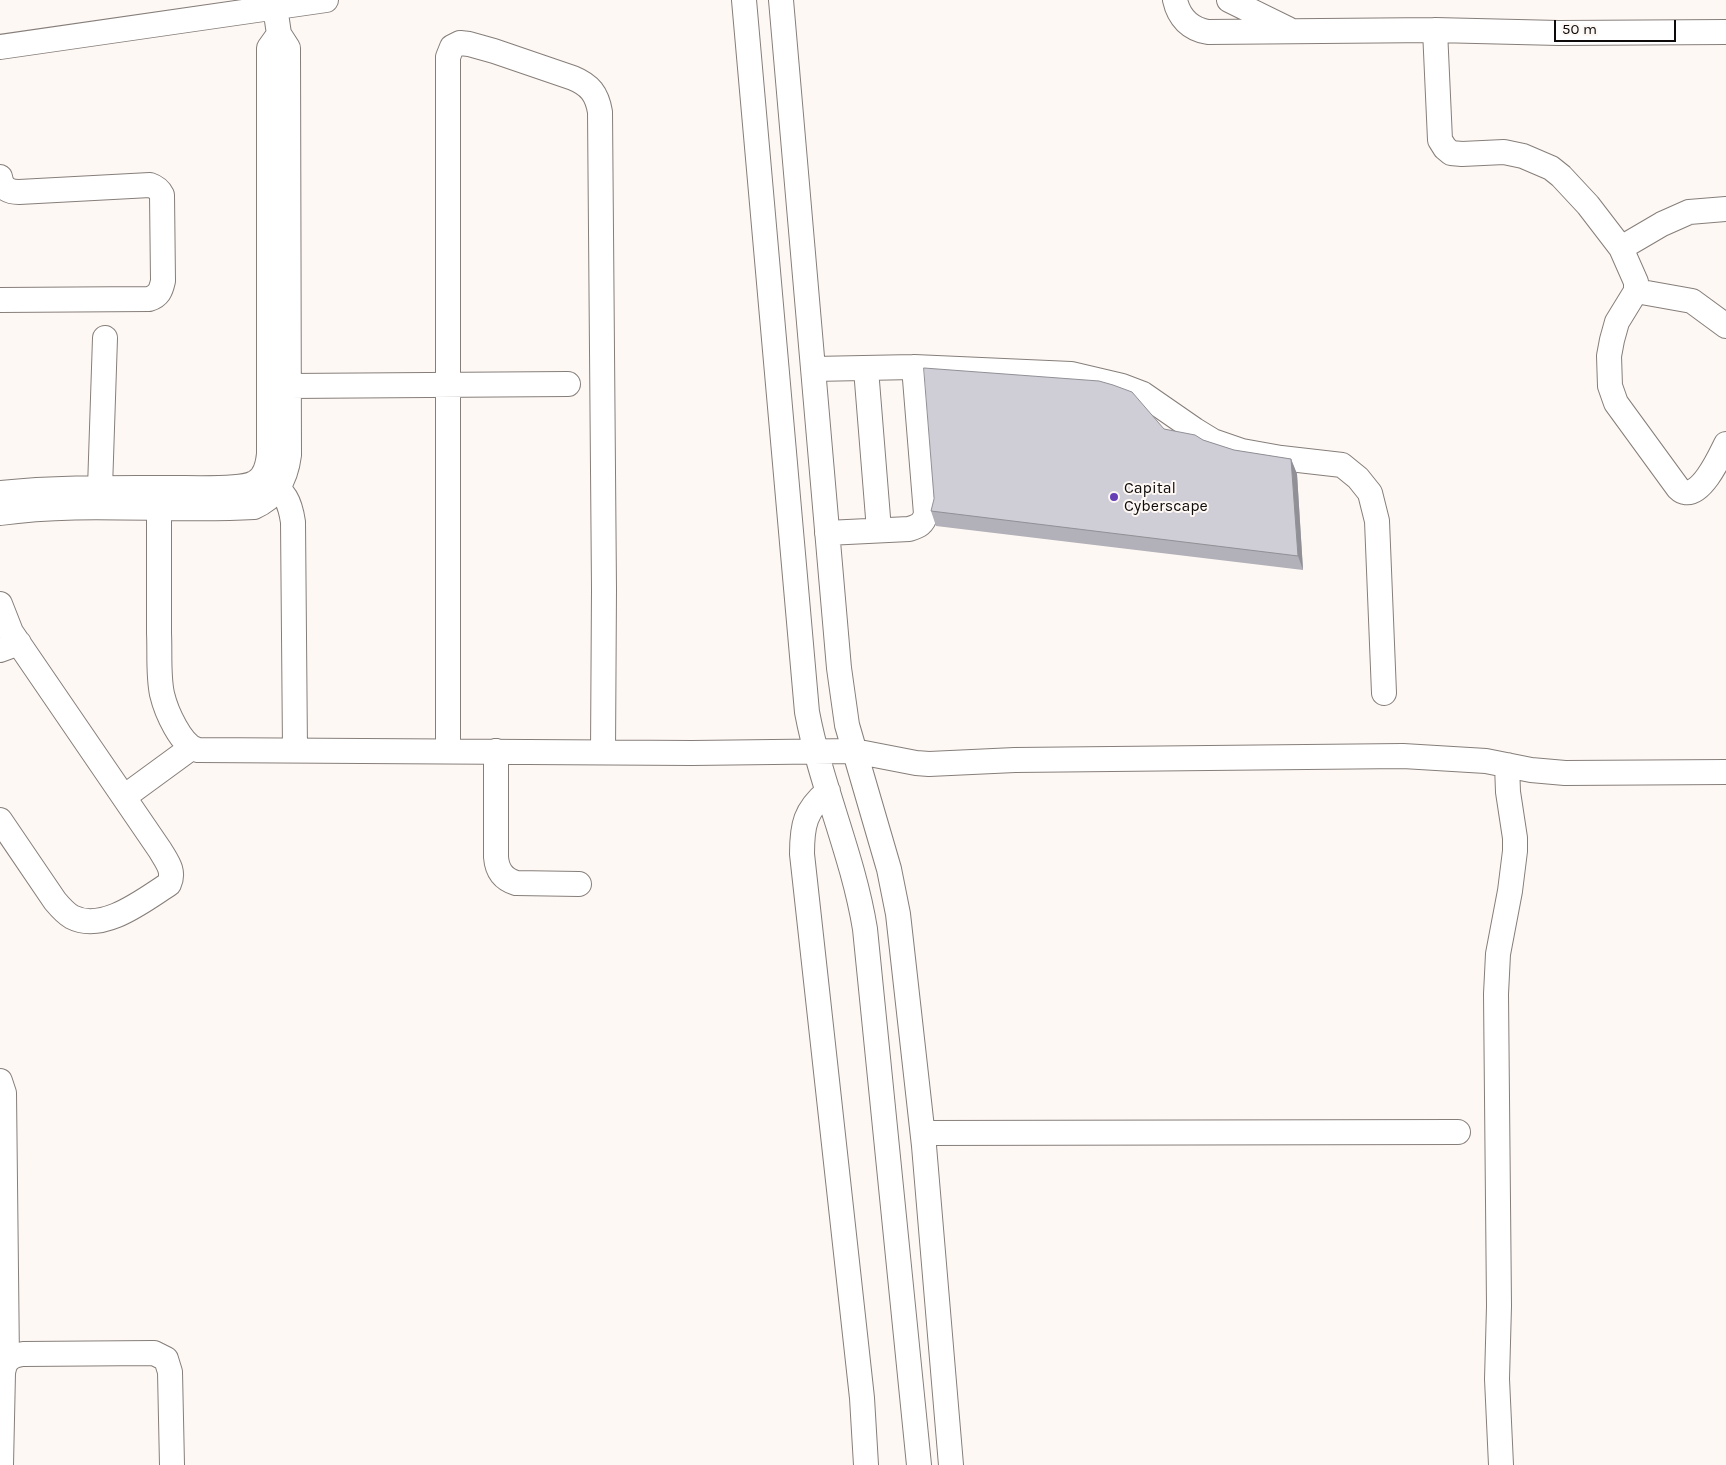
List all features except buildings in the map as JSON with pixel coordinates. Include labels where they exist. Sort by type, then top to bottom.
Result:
[{"type":"street","points":[[0,47],[274,4],[326,0]]},
{"type":"street","points":[[728,0],[745,10],[807,712],[815,750],[852,867],[865,929],[919,1465]]},
{"type":"street","points":[[781,0],[839,668],[847,725],[894,890],[923,1132],[952,1465]]},
{"type":"street","points":[[1175,0],[1180,16],[1190,26],[1197,30],[1208,32],[1435,30],[1559,33],[1726,32]]},
{"type":"street","points":[[1230,0],[1294,32]]},
{"type":"street","points":[[0,493],[51,489],[246,486],[284,479],[289,455],[288,48],[279,34],[274,4]]},
{"type":"street","points":[[1435,30],[1440,140],[1445,148],[1452,153],[1462,154],[1504,152],[1523,156],[1551,168],[1588,205],[1621,248],[1636,282],[1636,290],[1617,322],[1609,356],[1610,386],[1616,403],[1667,475],[1678,488],[1685,492],[1693,492],[1700,486],[1716,464],[1726,444]]},
{"type":"street","points":[[0,513],[38,508],[254,507],[263,503],[270,483],[268,464],[269,48],[279,34]]},
{"type":"street","points":[[448,750],[448,57],[452,47],[460,43],[494,51],[579,80],[591,88],[598,101],[600,112],[603,434],[603,752]]},
{"type":"street","points":[[0,177],[3,187],[12,192],[150,185],[159,189],[162,195],[163,281],[161,291],[156,297],[150,298],[0,300]]},
{"type":"street","points":[[1621,248],[1662,224],[1689,212],[1726,208]]},
{"type":"street","points":[[1636,290],[1692,301],[1726,326]]},
{"type":"street","points":[[100,488],[105,338]]},
{"type":"street","points":[[813,369],[914,367],[1071,374],[1122,386],[1142,394],[1213,441],[1242,451],[1342,465],[1358,478],[1370,493],[1377,522],[1384,693]]},
{"type":"street","points":[[827,533],[909,529],[920,526],[924,521],[926,514],[914,367]]},
{"type":"street","points":[[866,369],[879,530]]},
{"type":"street","points":[[289,386],[568,384]]},
{"type":"street","points":[[270,483],[288,503],[292,522],[295,750]]},
{"type":"street","points":[[159,507],[160,681],[166,706],[184,741],[191,748],[198,750],[448,750],[692,753],[815,750],[854,751],[929,764],[1000,760],[1403,756],[1451,758],[1565,773],[1726,772]]},
{"type":"street","points":[[0,604],[7,622],[10,647],[124,797],[170,867],[172,878],[169,884],[162,889],[115,917],[103,920],[73,918],[55,901],[0,820]]},
{"type":"street","points":[[124,797],[191,748]]},
{"type":"street","points":[[496,751],[496,857],[500,872],[509,881],[516,883],[579,884]]},
{"type":"street","points":[[1501,1465],[1497,1379],[1499,1306],[1496,994],[1498,954],[1510,891],[1515,851],[1515,838],[1508,792],[1507,765]]},
{"type":"street","points":[[828,791],[809,810],[804,823],[802,854],[861,1389],[866,1465]]},
{"type":"street","points":[[0,1081],[4,1093],[7,1360],[3,1373],[1,1465]]},
{"type":"street","points":[[923,1132],[1458,1132]]},
{"type":"street","points":[[7,1360],[15,1355],[23,1354],[154,1353],[166,1359],[170,1372],[172,1465]]},
{"type":"place","name":"Capital Cyberscape","points":[[1114,497]]}]
